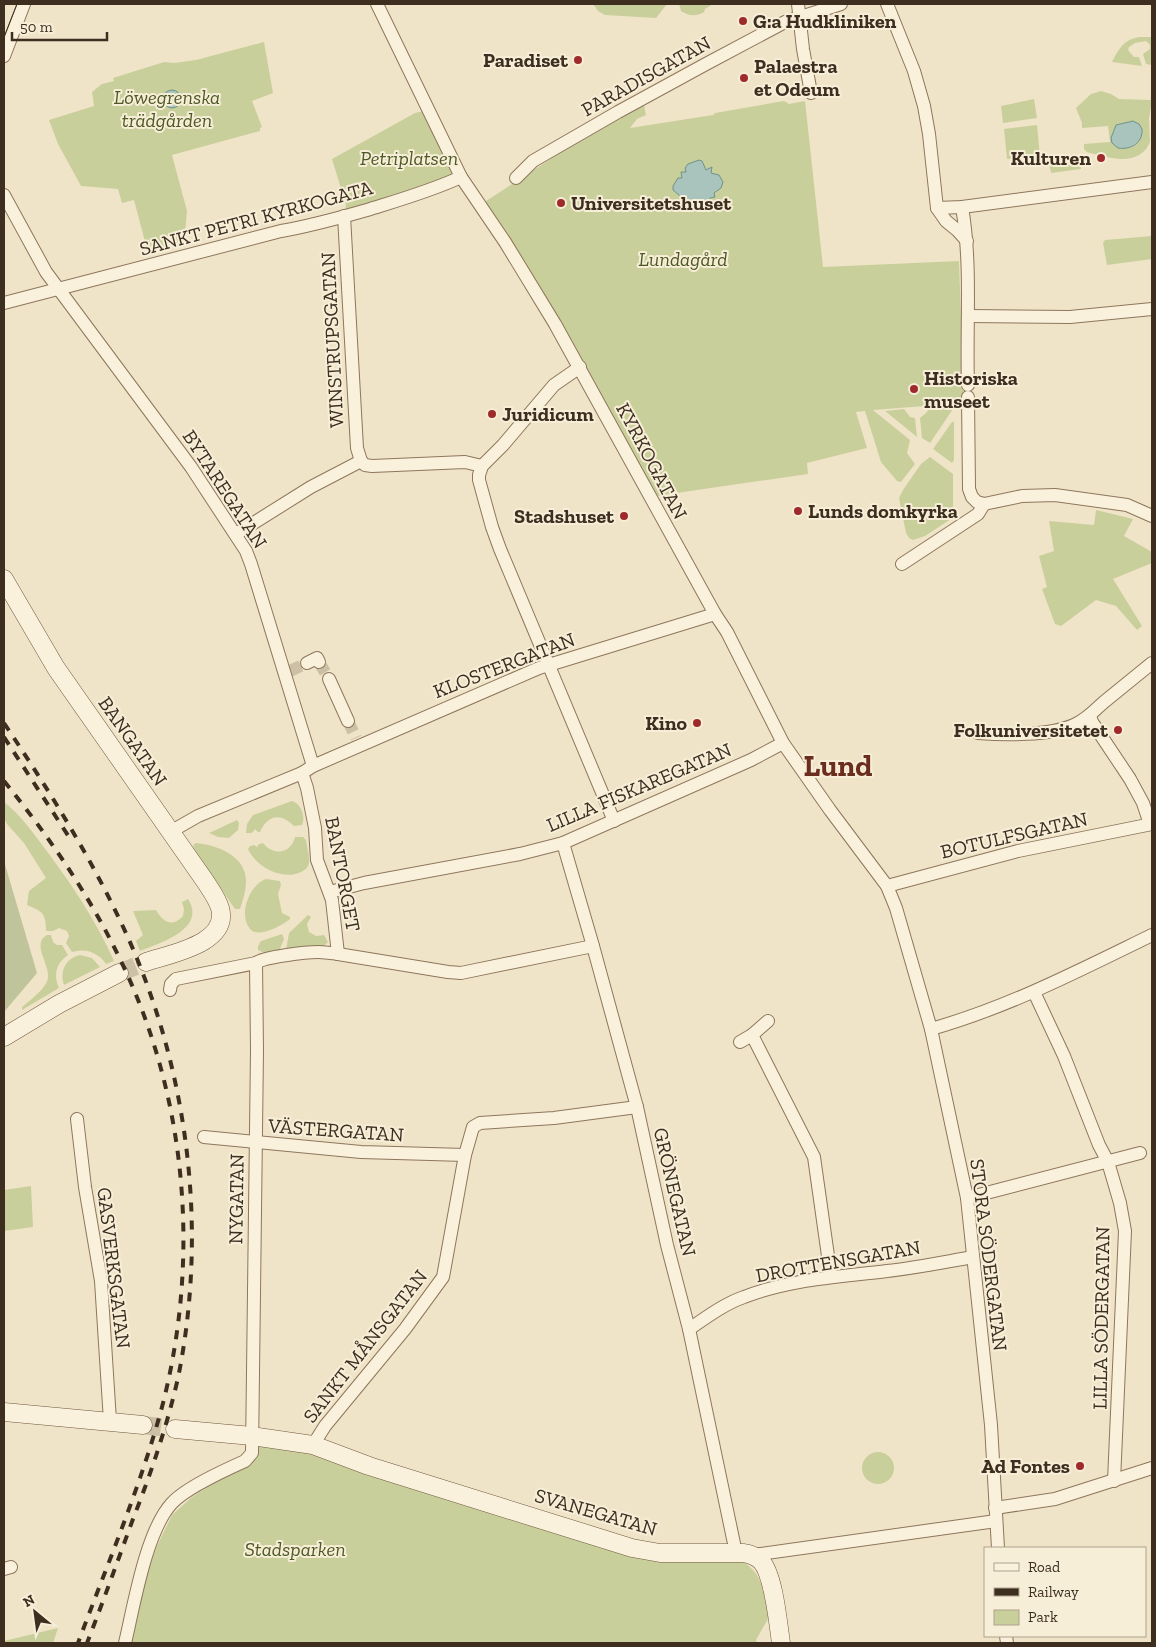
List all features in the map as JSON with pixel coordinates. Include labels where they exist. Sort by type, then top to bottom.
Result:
[{"type":"street","points":[[4,56],[24,4]]},
{"type":"street","name":"KYRKOGATAN","points":[[377,4],[461,177],[539,297],[580,367],[715,614],[727,632],[783,743],[887,886]]},
{"type":"street","name":"PARADISGATAN","points":[[516,178],[533,161],[618,112],[785,22],[799,10],[840,4]]},
{"type":"street","points":[[887,4],[914,71],[924,106],[937,208],[946,221],[967,241]]},
{"type":"street","points":[[799,10],[811,93]]},
{"type":"street","name":"SANKT PETRI KYRKOGATA","points":[[4,303],[282,230],[298,228],[344,216],[424,193],[461,177]]},
{"type":"street","points":[[937,208],[962,207],[1152,182]]},
{"type":"street","name":"BYTAREGATAN","points":[[4,195],[46,272],[191,467],[236,534],[251,564],[287,672],[313,766]]},
{"type":"street","points":[[962,207],[967,241],[969,489],[972,497],[977,502],[984,504],[1022,496],[1055,494],[1127,505],[1152,516]]},
{"type":"street","name":"WINSTRUPSGATAN","points":[[344,216],[357,448],[361,461]]},
{"type":"street","points":[[968,316],[1070,317],[1152,309]]},
{"type":"street","points":[[580,367],[554,385],[503,445],[482,466],[479,480],[492,527],[614,821]]},
{"type":"street","points":[[236,534],[311,487],[361,461],[372,466],[465,462],[482,466]]},
{"type":"street","points":[[902,564],[978,514],[984,504]]},
{"type":"street","name":"BANGATAN","points":[[4,579],[56,668],[204,881],[220,907],[221,914],[218,928],[212,936],[197,945],[146,962]]},
{"type":"street","name":"KLOSTERGATAN","points":[[313,766],[358,742],[549,664],[715,614]]},
{"type":"street","points":[[978,733],[1021,733],[1073,726],[1090,716],[1152,663]]},
{"type":"street","points":[[329,679],[348,721]]},
{"type":"street","points":[[1090,716],[1137,791],[1151,824]]},
{"type":"street","name":"LILLA FISKAREGATAN","points":[[330,892],[364,883],[511,856],[562,843],[751,760],[783,743]]},
{"type":"street","points":[[170,832],[198,816],[302,773],[313,766]]},
{"type":"street","name":"BANTORGET","points":[[170,990],[171,984],[176,979],[256,963],[263,959],[320,952],[338,954],[330,892],[317,860],[317,840],[309,793],[302,773]]},
{"type":"street","name":"BOTULFSGATAN","points":[[887,886],[1018,851],[1151,824]]},
{"type":"street","name":"GRÖNEGATAN","points":[[562,843],[593,946],[637,1107],[667,1245],[744,1554]]},
{"type":"street","name":"STORA SÖDERGATAN","points":[[887,886],[931,1029],[967,1198],[991,1425],[998,1547]]},
{"type":"street","points":[[931,1029],[992,1010],[1034,992],[1152,935]]},
{"type":"street","points":[[338,954],[461,973],[593,946]]},
{"type":"street","name":"NYGATAN","points":[[125,1643],[150,1546],[168,1508],[177,1498],[189,1490],[245,1461],[252,1453],[256,963]]},
{"type":"street","points":[[4,1037],[59,1004],[119,974]]},
{"type":"street","name":"LILLA SÖDERGATAN","points":[[1034,992],[1064,1056],[1099,1145],[1108,1162],[1120,1203],[1125,1231],[1114,1481]]},
{"type":"street","points":[[740,1042],[752,1035],[768,1021]]},
{"type":"street","points":[[752,1035],[814,1157],[831,1277]]},
{"type":"street","name":"SANKT MÅNSGATAN","points":[[313,1445],[326,1426],[405,1330],[443,1277],[465,1156],[473,1127],[476,1124],[554,1118],[637,1107]]},
{"type":"street","name":"GASVERKSGATAN","points":[[77,1119],[85,1187],[101,1281],[110,1421]]},
{"type":"street","name":"VÄSTERGATAN","points":[[204,1138],[361,1152],[465,1156]]},
{"type":"street","points":[[967,1198],[1140,1153]]},
{"type":"street","name":"DROTTENSGATAN","points":[[689,1329],[722,1307],[742,1297],[766,1289],[831,1277],[889,1271],[973,1257]]},
{"type":"street","points":[[4,1412],[143,1425]]},
{"type":"street","name":"SVANEGATAN","points":[[175,1429],[252,1436],[313,1445],[369,1466],[632,1548],[660,1553],[744,1554],[996,1522]]},
{"type":"street","points":[[995,1508],[1055,1499],[1152,1468]]},
{"type":"street","points":[[744,1554],[761,1561],[768,1573],[782,1643]]},
{"type":"green space","points":[[593,4],[667,4],[656,18],[605,15],[598,11]]},
{"type":"green space","points":[[679,4],[713,4],[705,9],[704,12],[692,15],[681,11]]},
{"type":"green space","points":[[1139,37],[1152,37],[1152,65],[1146,64],[1143,54],[1150,49],[1150,45],[1146,41],[1135,43],[1128,50],[1134,57],[1139,57],[1142,66],[1112,62],[1119,49],[1125,43]]},
{"type":"green space","name":"Löwegrenska trädgården","points":[[264,42],[273,93],[252,101],[262,127],[260,131],[172,155],[187,211],[184,244],[148,253],[134,200],[122,203],[118,189],[81,186],[58,144],[49,120],[94,106],[92,92],[102,84],[114,81],[113,78],[164,62],[174,63],[196,60]]},
{"type":"green space","points":[[1101,91],[1119,99],[1152,101],[1149,118],[1150,142],[1145,150],[1131,158],[1122,159],[1087,152],[1084,149],[1084,144],[1110,142],[1108,126],[1082,128],[1076,108],[1091,94]],"holes":[[[1139,124],[1139,141],[1112,143],[1116,127]]]},
{"type":"green space","points":[[1034,99],[1037,118],[1003,123],[1001,106]]},
{"type":"green space","name":"Lundagård","points":[[784,101],[789,104],[805,101],[823,267],[959,261],[964,403],[873,410],[910,440],[907,453],[915,464],[901,482],[897,481],[881,462],[865,411],[856,412],[867,448],[807,463],[808,474],[656,496],[549,301],[483,203],[615,117],[618,119],[644,105],[646,115],[637,119],[630,128],[713,115],[715,113]]},
{"type":"green space","name":"Petriplatsen","points":[[428,110],[461,177],[344,216],[346,205],[332,159],[415,113]]},
{"type":"green space","points":[[1037,125],[1040,156],[1007,159],[1004,129]]},
{"type":"green space","points":[[1080,157],[1081,169],[1051,173],[1049,161]]},
{"type":"green space","points":[[1152,236],[1152,259],[1107,265],[1103,243],[1105,240]]},
{"type":"green space","points":[[954,405],[930,443],[922,438],[920,418],[927,412],[929,407]]},
{"type":"green space","points":[[904,409],[910,417],[915,418],[917,437],[885,411]]},
{"type":"green space","points":[[952,422],[954,422],[954,460],[952,463],[933,449]]},
{"type":"green space","points":[[930,457],[953,474],[953,516],[925,536],[913,540],[906,533],[899,498],[921,464]]},
{"type":"green space","points":[[1096,510],[1133,519],[1124,536],[1152,552],[1152,563],[1113,579],[1142,626],[1137,630],[1116,606],[1096,600],[1061,626],[1055,624],[1042,589],[1047,587],[1039,556],[1054,551],[1049,521],[1094,525]]},
{"type":"green space","points":[[292,801],[302,811],[302,825],[294,826],[280,817],[275,817],[263,826],[260,832],[255,829],[252,833],[246,833],[247,824],[253,815]]},
{"type":"green space","points":[[4,802],[27,826],[71,885],[90,914],[114,961],[106,964],[99,956],[91,952],[72,952],[66,943],[69,936],[67,931],[59,928],[53,931],[46,931],[44,916],[36,909],[27,905],[29,891],[46,878],[24,843],[7,824],[4,818]]},
{"type":"green space","points":[[237,820],[239,823],[238,830],[229,838],[218,837],[209,833]]},
{"type":"green space","points":[[295,837],[303,837],[306,840],[309,865],[301,872],[294,874],[286,875],[271,871],[257,861],[248,849],[250,846],[254,845],[257,847],[263,843],[272,850],[286,850],[293,843]]},
{"type":"green space","points":[[196,843],[221,849],[242,865],[246,882],[240,909],[235,909],[195,851],[193,845]]},
{"type":"green space","points":[[4,861],[37,973],[4,1012]]},
{"type":"green space","points":[[266,879],[280,881],[281,885],[278,894],[282,913],[290,917],[290,919],[270,930],[254,932],[247,923],[245,909],[250,894],[260,882]]},
{"type":"green space","points":[[188,899],[192,910],[191,919],[186,927],[169,939],[140,951],[136,941],[143,935],[133,911],[156,910],[162,918],[171,923],[183,916],[182,902]]},
{"type":"green space","points":[[308,915],[311,917],[307,924],[309,932],[316,936],[324,935],[328,942],[324,946],[286,950],[289,933]]},
{"type":"green space","points":[[282,934],[284,939],[279,951],[262,952],[258,950],[261,941]]},
{"type":"green space","points":[[47,935],[51,935],[53,942],[57,945],[62,945],[68,955],[58,966],[56,978],[59,988],[22,1010],[22,1007],[47,982],[48,973],[41,944]]},
{"type":"green space","points":[[80,955],[92,958],[100,967],[64,985],[62,975],[67,962]]},
{"type":"green space","points":[[31,1186],[33,1227],[4,1231],[4,1190]]},
{"type":"green space","name":"Stadsparken","points":[[255,1444],[303,1450],[364,1474],[511,1516],[745,1563],[756,1574],[763,1587],[769,1617],[756,1640],[757,1643],[123,1643],[157,1546],[172,1515],[192,1497],[217,1481],[244,1469],[250,1461]]},
{"type":"green space","points":[[878,1452],[890,1456],[894,1468],[890,1480],[878,1484],[866,1480],[862,1468],[866,1456]]},
{"type":"green space","points":[[58,1628],[53,1643],[4,1643],[4,1641]]},
{"type":"water","points":[[168,90],[176,90],[181,95],[179,106],[168,108],[163,103],[163,95]]},
{"type":"water","points":[[1133,121],[1139,124],[1142,129],[1138,142],[1132,147],[1118,148],[1112,143],[1111,138],[1116,125]]},
{"type":"water","points":[[699,160],[702,161],[706,170],[712,167],[711,173],[719,175],[723,182],[721,188],[714,193],[715,197],[710,198],[704,208],[694,208],[690,200],[685,202],[686,196],[680,196],[673,190],[673,186],[678,178],[682,178],[681,172],[686,172],[685,168],[688,164]]},
{"type":"tunnel","points":[[319,662],[329,679]]},
{"type":"tunnel","points":[[290,671],[307,663]]},
{"type":"tunnel","points":[[348,721],[356,738]]},
{"type":"tunnel","points":[[119,973],[146,962]]},
{"type":"tunnel","points":[[143,1425],[175,1429]]},
{"type":"tram line","points":[[4,37],[17,4]]},
{"type":"railway","points":[[4,723],[89,861],[133,949],[152,1000],[168,1052],[180,1106],[188,1160],[192,1215],[191,1269],[187,1324],[178,1378],[152,1467],[87,1643]]},
{"type":"railway","points":[[4,737],[71,840]]},
{"type":"railway","points":[[4,781],[66,865],[94,909],[118,955],[141,1008],[159,1063],[173,1120],[180,1177],[183,1235],[181,1293],[174,1350],[162,1407],[133,1497],[78,1643]]},
{"type":"place","name":"G:a Hudkliniken","points":[[743,21]]},
{"type":"place","name":"Paradiset","points":[[578,60]]},
{"type":"place","name":"Palaestra et Odeum","points":[[744,78]]},
{"type":"place","name":"Kulturen","points":[[1101,158]]},
{"type":"place","name":"Universitetshuset","points":[[561,203]]},
{"type":"place","name":"Historiska museet","points":[[914,389]]},
{"type":"place","name":"Juridicum","points":[[492,414]]},
{"type":"place","name":"Lunds domkyrka","points":[[798,511]]},
{"type":"place","name":"Stadshuset","points":[[624,516]]},
{"type":"place","name":"Kino","points":[[697,723]]},
{"type":"place","name":"Folkuniversitetet","points":[[1118,730]]},
{"type":"place","name":"Ad Fontes","points":[[1080,1466]]},
{"type":"district","name":"Lund","points":[[838,766]]}]
